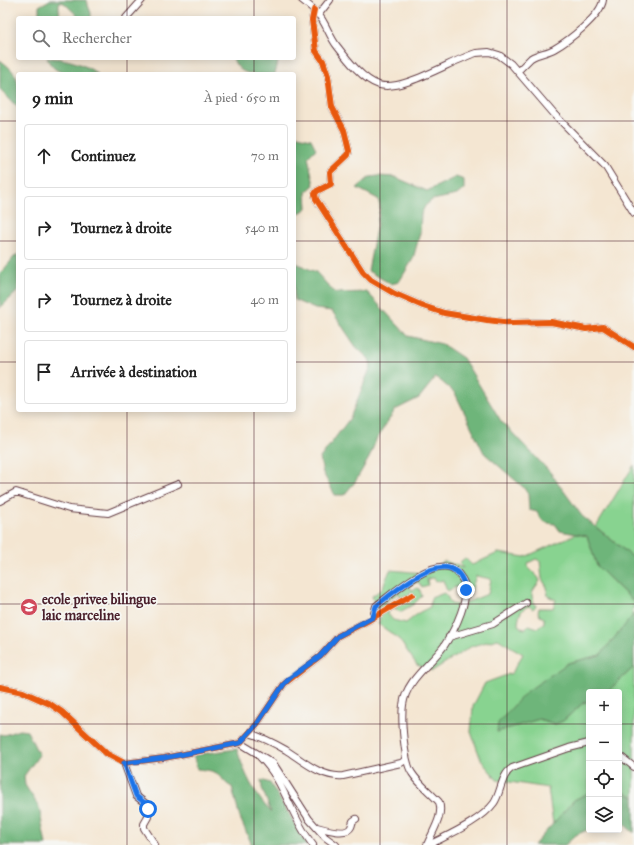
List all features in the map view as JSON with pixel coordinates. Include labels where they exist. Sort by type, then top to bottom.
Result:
[{"type":"street","points":[[128,16],[142,0]]},
{"type":"street","points":[[302,0],[317,12],[337,46],[361,73],[378,85],[389,86],[407,82],[476,52],[489,52],[500,55],[518,71],[554,114],[605,166],[634,213]]},
{"type":"street","points":[[330,0],[317,12],[312,20],[316,51],[323,61],[328,76],[332,107],[344,130],[349,151],[348,155],[330,172],[331,184],[317,191],[315,194],[316,199],[342,241],[371,280],[395,294],[444,313],[512,323],[551,322],[586,329],[603,327],[634,347]]},
{"type":"street","points":[[518,71],[530,59],[539,53],[552,50],[570,39],[594,16],[602,6],[603,0]]},
{"type":"street","points":[[0,501],[16,492],[69,509],[108,512],[178,484]]},
{"type":"street","points":[[373,617],[376,606],[406,583],[432,569],[449,567],[455,570],[464,580],[466,600],[449,637],[444,646],[418,675],[408,690],[403,702],[402,715],[407,754],[412,774],[439,802],[441,807],[440,814],[428,845]]},
{"type":"street","points":[[0,688],[23,692],[50,704],[62,712],[107,754],[124,763],[164,758],[240,743],[249,733],[284,684],[291,677],[320,656],[338,636],[412,595]]},
{"type":"street","points":[[449,637],[493,624],[526,603]]},
{"type":"street","points":[[249,733],[264,738],[311,767],[333,777],[354,774],[401,763],[404,761],[407,754]]},
{"type":"street","points":[[240,743],[269,760],[277,767],[300,807],[316,827],[336,845]]},
{"type":"street","points":[[428,845],[485,812],[493,804],[506,775],[512,768],[569,748],[586,744]]},
{"type":"street","points":[[253,750],[266,763],[280,783],[296,820],[313,845]]},
{"type":"street","points":[[622,758],[634,767]]},
{"type":"street","points":[[124,763],[136,796],[145,803],[148,809],[148,817],[144,824],[144,828],[155,845]]},
{"type":"street","points":[[316,827],[330,832],[348,830],[353,821],[356,819]]},
{"type":"green space","points":[[50,0],[86,0],[91,16],[78,16],[64,3],[59,2],[59,13],[61,16],[39,16],[39,6]]},
{"type":"green space","points":[[0,60],[12,71],[16,78],[16,106],[0,89]]},
{"type":"green space","points":[[48,60],[65,60],[74,62],[95,72],[62,72],[51,65]]},
{"type":"green space","points":[[234,60],[278,60],[276,72],[244,72]]},
{"type":"green space","points":[[296,135],[311,139],[316,149],[308,157],[314,185],[306,192],[307,208],[296,216]]},
{"type":"green space","points":[[370,177],[395,177],[427,191],[456,177],[464,180],[464,189],[457,195],[432,200],[425,206],[421,214],[420,233],[413,259],[399,282],[391,284],[368,271],[380,207],[378,199],[357,188]]},
{"type":"green space","points":[[16,255],[16,293],[0,308],[0,274]]},
{"type":"green space","points":[[296,263],[316,272],[335,293],[367,292],[408,336],[442,344],[463,358],[501,421],[550,472],[582,516],[634,558],[634,602],[597,566],[587,536],[560,531],[555,524],[544,521],[540,518],[537,512],[529,510],[528,494],[523,487],[484,453],[455,393],[436,377],[419,398],[395,410],[376,440],[369,458],[355,482],[344,495],[335,495],[323,473],[320,458],[350,418],[371,366],[369,359],[356,347],[332,311],[315,309],[296,301]]},
{"type":"green space","points":[[634,465],[634,558],[596,527]]},
{"type":"green space","points":[[576,534],[587,536],[597,566],[634,602],[632,617],[600,655],[568,663],[497,731],[539,719],[555,724],[563,721],[586,702],[586,794],[574,800],[553,824],[548,788],[497,780],[481,760],[471,732],[473,706],[485,683],[512,673],[523,654],[498,639],[472,646],[432,671],[417,665],[398,638],[378,624],[380,621],[372,596],[382,589],[390,570],[423,573],[445,561],[463,568],[459,563],[465,558],[472,565],[498,553],[525,557]],"holes":[[[536,559],[540,561],[542,579],[547,587],[548,596],[556,600],[553,608],[539,608],[538,612],[540,616],[544,618],[544,623],[538,628],[529,625],[525,629],[521,628],[518,624],[520,613],[526,607],[529,606],[533,609],[536,606],[532,593],[540,581],[528,567],[528,563]],[[476,576],[491,579],[488,594],[460,605],[451,604],[444,593],[431,598],[430,607],[420,612],[406,623],[393,620],[387,613],[390,610],[386,601],[399,593],[402,601],[393,607],[400,612],[414,604],[422,596],[419,588],[411,590],[410,585],[418,582],[422,587],[428,585],[427,579],[434,578],[436,582],[443,580],[447,591],[456,587],[470,594]]]},
{"type":"green space","points":[[634,614],[634,667],[610,689],[586,689],[586,702],[563,721],[555,724],[539,719],[497,732],[498,723],[526,692],[568,663],[600,655]]},
{"type":"green space","points":[[634,667],[634,797],[622,791],[622,689],[610,689]]},
{"type":"green space","points":[[19,730],[27,731],[39,755],[24,776],[25,785],[39,807],[46,845],[0,845],[0,734],[4,735]]},
{"type":"green space","points":[[237,749],[246,775],[265,805],[271,812],[262,788],[261,780],[270,783],[308,845],[252,845],[240,818],[232,787],[216,773],[197,769],[193,755]]},
{"type":"green space","points":[[622,791],[634,797],[634,833],[625,825],[622,824]]},
{"type":"green space","points":[[586,794],[586,830],[576,835],[565,845],[534,845],[574,800]]},
{"type":"cycle path","points":[[314,10],[312,20],[316,51],[323,61],[328,76],[332,107],[344,130],[349,151],[348,155],[330,172],[331,184],[317,191],[315,194],[316,199],[363,272],[371,280],[395,294],[444,313],[512,323],[551,322],[586,329],[603,327],[634,347]]},
{"type":"cycle path","points":[[0,687],[23,692],[50,704],[62,712],[107,754],[124,763],[164,758],[240,743],[257,724],[284,684],[320,656],[338,636],[412,595]]},
{"type":"place","name":"ecole privee bilingue laic marceline","points":[[29,607]]},
{"type":"route","points":[[148,809],[145,803],[136,796],[130,785],[124,763],[135,763],[240,743],[257,724],[284,684],[291,677],[320,656],[329,644],[338,636],[373,617],[374,608],[406,583],[432,569],[449,567],[455,570],[464,580],[466,590]]}]
